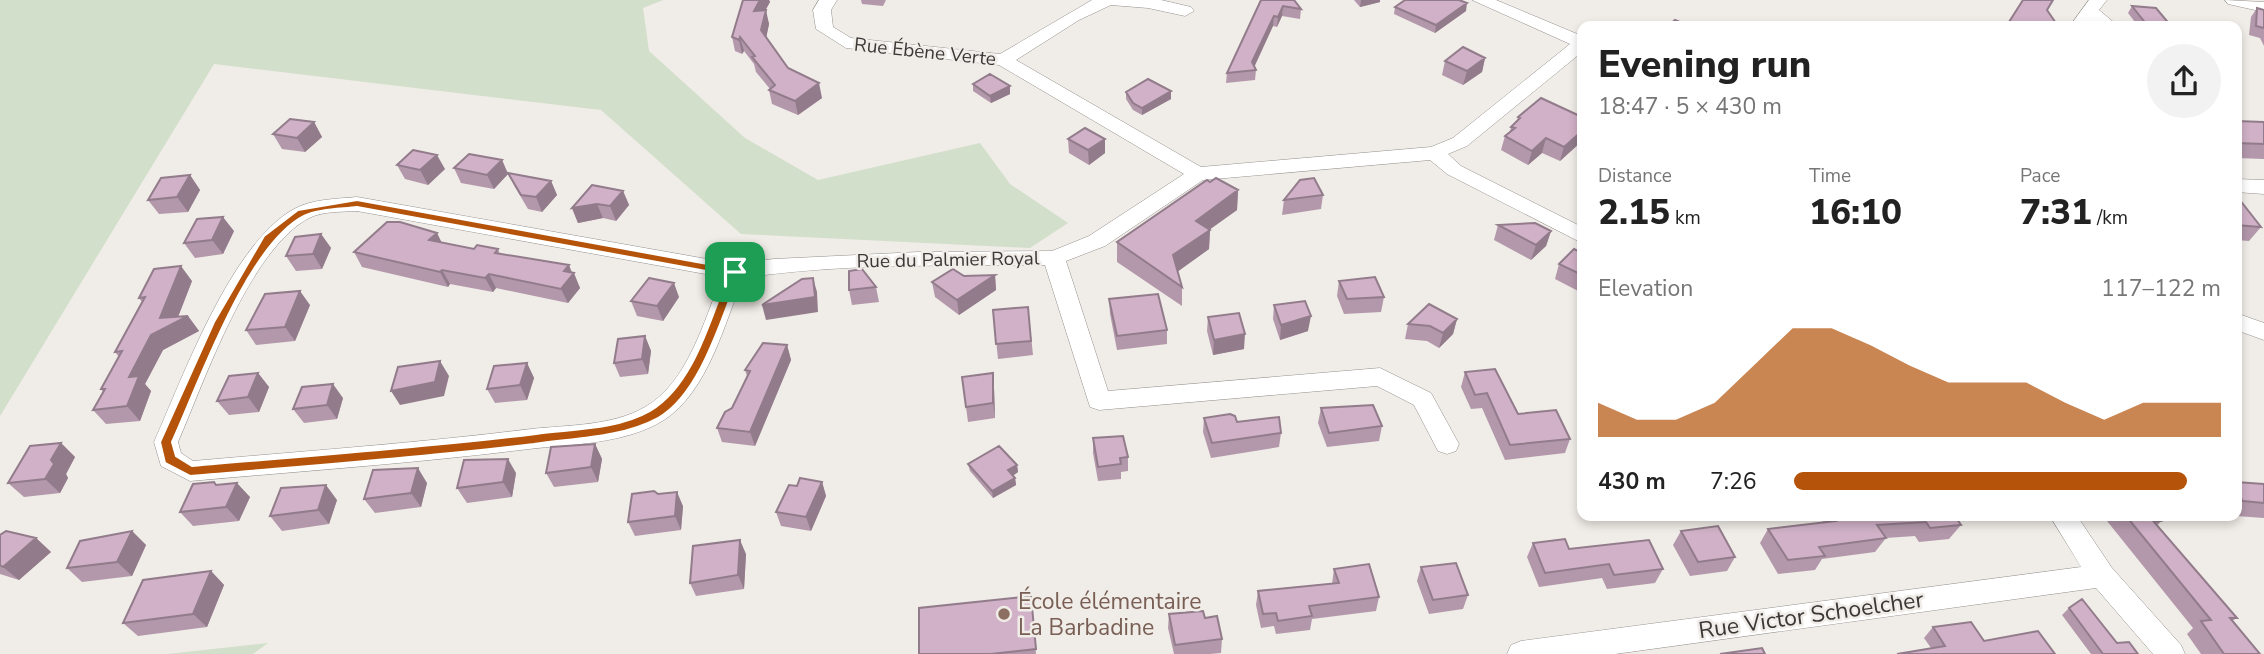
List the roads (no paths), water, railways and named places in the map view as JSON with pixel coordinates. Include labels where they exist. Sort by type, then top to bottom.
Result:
[{"type":"street","name":"Rue Ébène Verte","points":[[828,0],[822,10],[825,29],[846,43],[1004,60],[1198,174]]},
{"type":"street","points":[[1004,60],[1106,0],[1149,1],[1185,12]]},
{"type":"street","points":[[1480,0],[1577,41]]},
{"type":"street","points":[[2234,0],[2264,8]]},
{"type":"street","points":[[2083,21],[2094,6],[2105,21]]},
{"type":"street","name":"Rue du Palmier Royal","points":[[302,212],[357,204],[735,272],[774,267],[919,259],[1054,258],[1097,241],[1198,174],[1435,153],[1460,142],[1577,47]]},
{"type":"street","points":[[1435,153],[1454,170],[1577,233]]},
{"type":"street","points":[[2242,185],[2264,187]]},
{"type":"street","points":[[302,212],[268,238],[220,322],[166,442],[170,459],[190,471],[474,446],[613,429],[654,414],[679,393],[699,358],[735,272]]},
{"type":"street","points":[[1054,258],[1099,401],[1380,377],[1423,399],[1447,444]]},
{"type":"street","points":[[2242,323],[2264,332]]},
{"type":"street","points":[[2066,521],[2102,576],[2171,654]]},
{"type":"street","name":"Rue Victor Schoelcher","points":[[1521,654],[2102,576]]},
{"type":"place","name":"École élémentaire La Barbadine","points":[[1004,614]]}]
